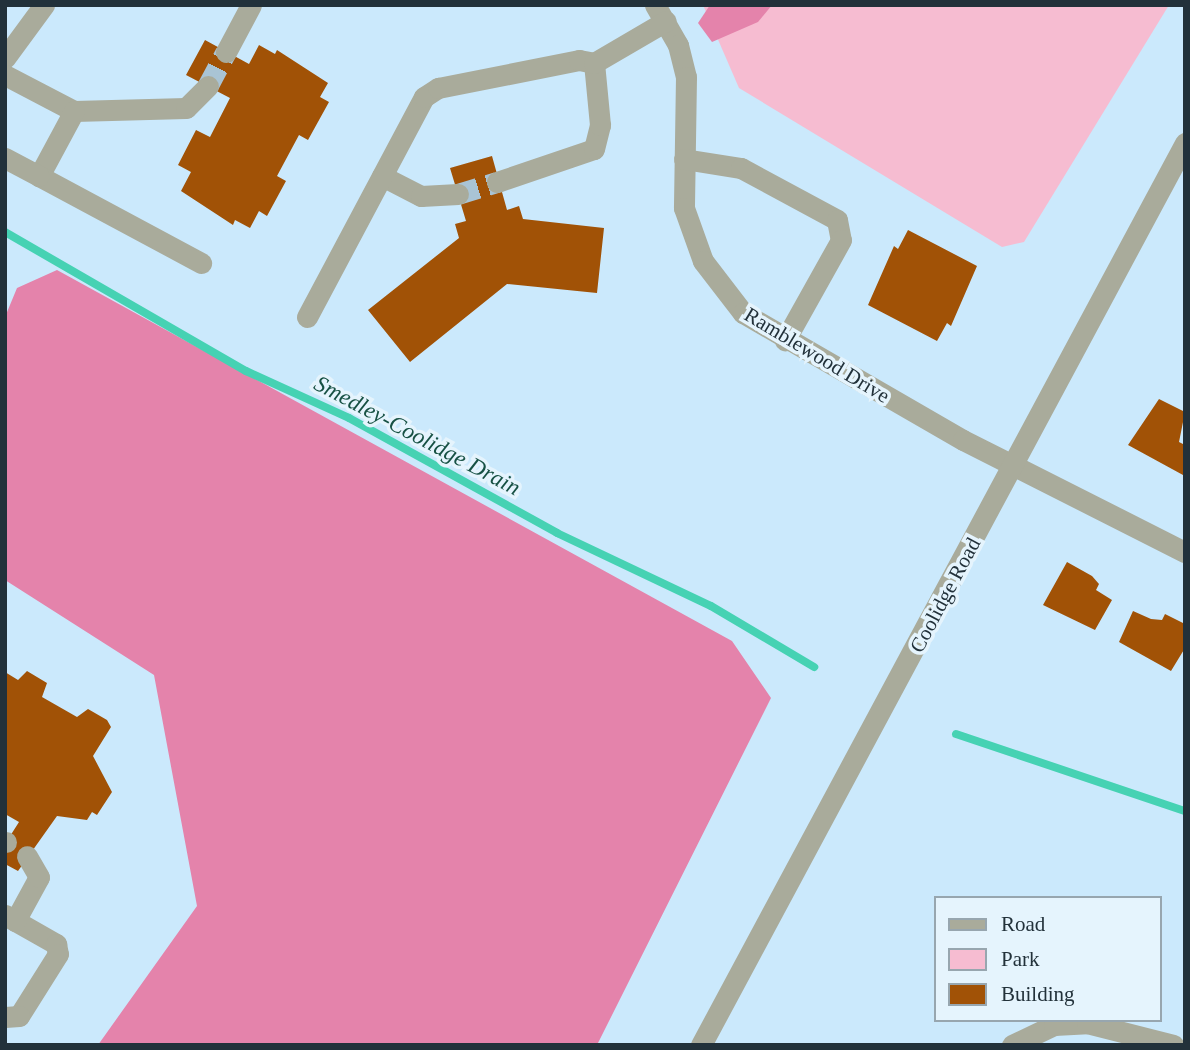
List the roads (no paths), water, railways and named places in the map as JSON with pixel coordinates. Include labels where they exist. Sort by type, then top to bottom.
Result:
[{"type":"street","points":[[5,58],[44,5]]},
{"type":"street","points":[[226,52],[251,5]]},
{"type":"street","points":[[307,317],[424,97],[438,88],[579,60],[594,63],[660,13]]},
{"type":"street","name":"Ramblewood Drive","points":[[660,13],[686,77],[690,109],[684,159],[684,208],[703,261],[743,313],[786,341],[1014,467],[1185,552]]},
{"type":"street","points":[[498,182],[594,149],[600,125],[594,63]]},
{"type":"street","points":[[5,75],[74,111],[186,108],[208,86]]},
{"type":"street","points":[[39,176],[74,111]]},
{"type":"street","name":"Coolidge Road","points":[[701,1045],[1014,467],[1185,143]]},
{"type":"street","points":[[5,158],[201,264]]},
{"type":"street","points":[[684,159],[741,168],[837,220],[841,240],[786,341]]},
{"type":"street","points":[[382,176],[421,197],[458,194]]},
{"type":"street","points":[[5,1017],[19,1016],[58,954],[55,944],[10,918],[40,877],[27,856]]},
{"type":"street","points":[[1012,1045],[1054,1025],[1087,1023],[1173,1045]]},
{"type":"waterway","name":"Smedley-Coolidge Drain","points":[[5,232],[246,371],[349,418],[557,533],[711,606],[814,667]]},
{"type":"waterway","name":"Smedley-Coolidge Drain","points":[[956,734],[1185,811]]},
{"type":"tunnel","points":[[208,86],[226,52]]},
{"type":"tunnel","points":[[458,194],[497,182]]}]
